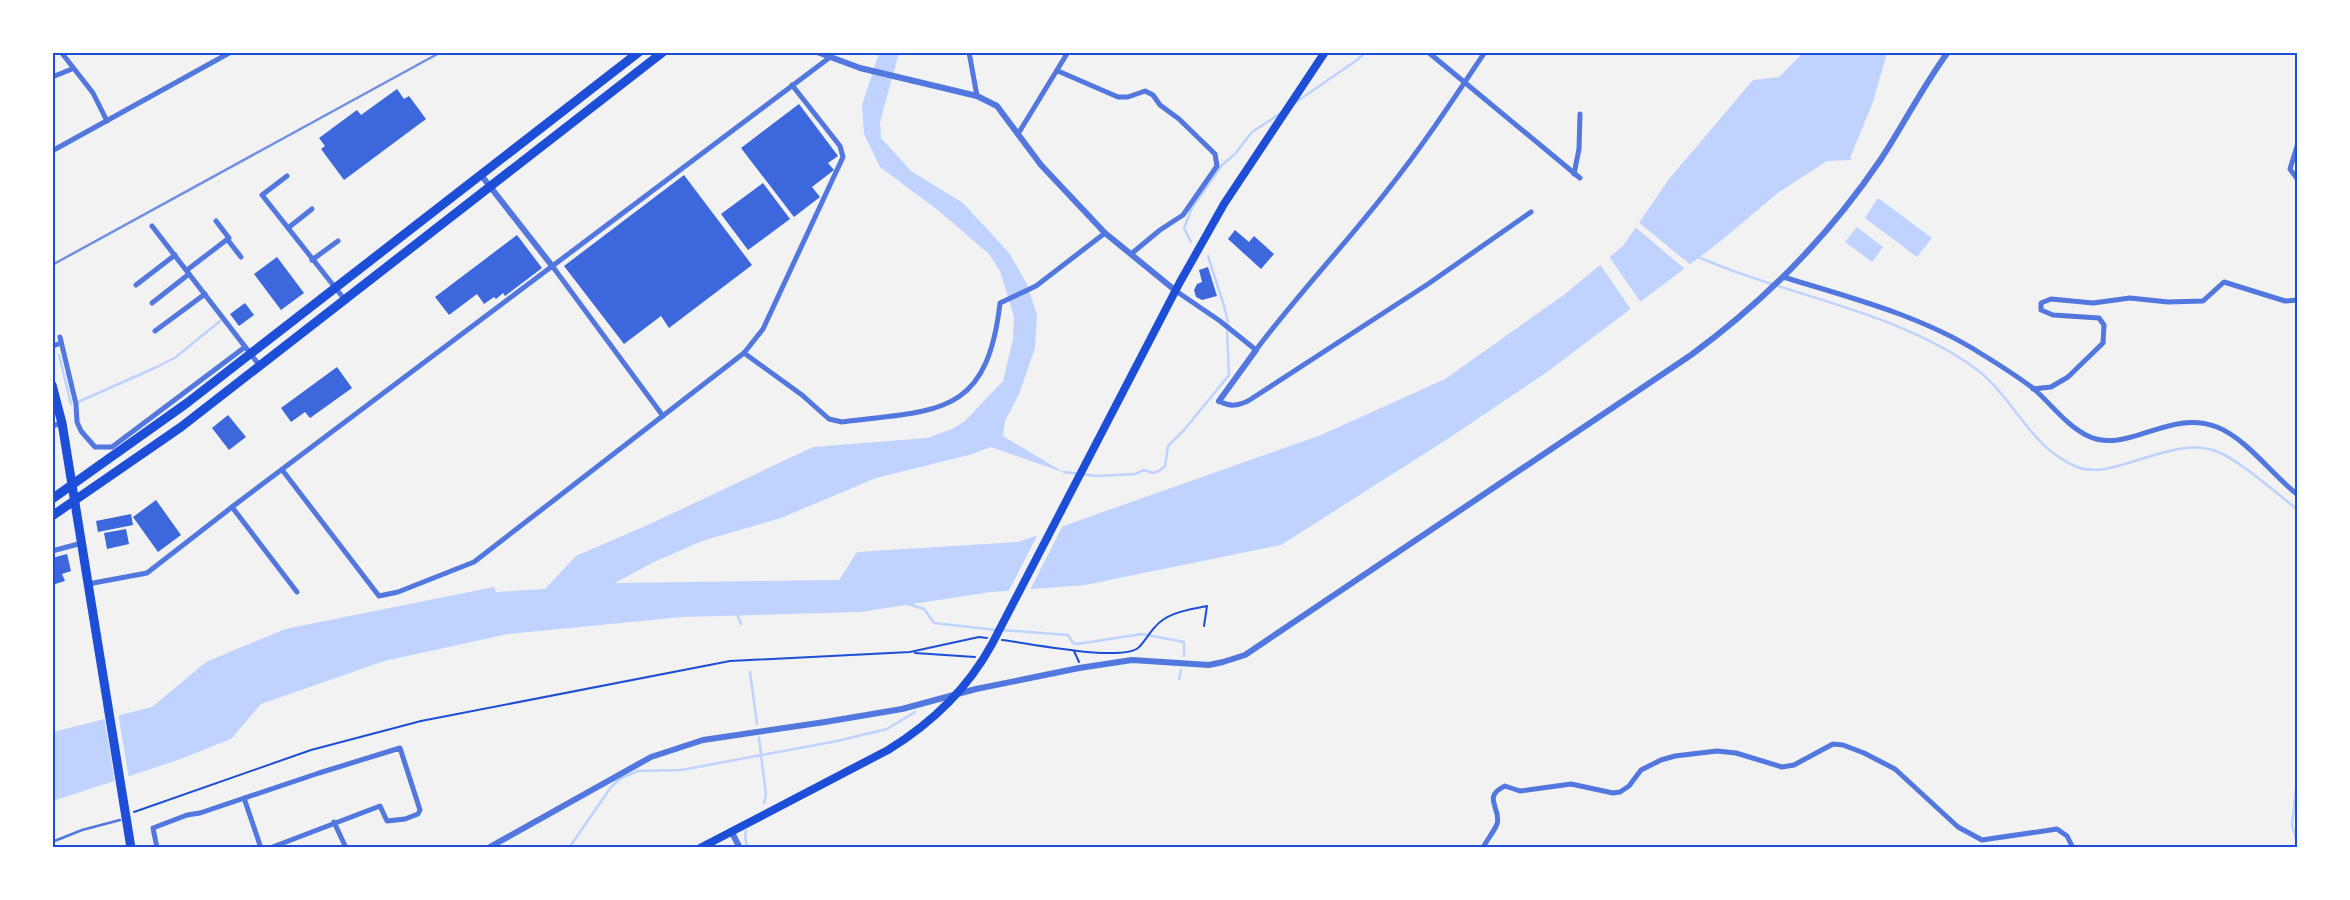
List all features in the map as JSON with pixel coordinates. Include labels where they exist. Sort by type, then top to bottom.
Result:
[{"type":"main road","points":[[52,499],[72,487],[124,444],[248,350],[335,288],[639,52]]},
{"type":"main road","points":[[52,516],[74,503],[181,427],[664,52]]},
{"type":"main road","points":[[700,848],[888,750],[907,738],[959,694],[988,650],[1176,291],[1234,188],[1325,52]]},
{"type":"main road","points":[[52,385],[62,423],[131,848]]},
{"type":"street","points":[[61,52],[72,69],[93,93],[107,121]]},
{"type":"street","points":[[52,151],[231,52]]},
{"type":"street","points":[[817,52],[863,69],[977,96],[997,106],[1041,165],[1105,233],[1176,291],[1220,321],[1256,350]]},
{"type":"street","points":[[969,52],[977,96]]},
{"type":"street","points":[[1018,134],[1068,52]]},
{"type":"street","points":[[1428,52],[1580,178]]},
{"type":"street","points":[[1485,52],[1430,135],[1386,193],[1303,290],[1219,401],[1235,406],[1248,400],[1436,279],[1531,212]]},
{"type":"street","points":[[488,848],[651,757],[703,740],[902,709],[1056,672],[1119,661],[1146,660],[1209,665],[1245,655],[1691,355],[1731,326],[1771,290],[1836,221],[1879,162],[1931,75],[1948,52]]},
{"type":"street","points":[[88,584],[147,573],[829,58]]},
{"type":"street","points":[[52,77],[72,69]]},
{"type":"street","points":[[1058,71],[1118,97],[1128,97],[1145,91],[1153,95],[1160,105],[1179,119],[1214,154],[1217,166],[1183,215],[1160,230],[1131,254]]},
{"type":"street","points":[[283,471],[378,596],[398,592],[474,562],[744,353],[763,329],[843,157],[840,146],[792,85]]},
{"type":"street","points":[[1574,174],[1579,149],[1580,114]]},
{"type":"street","points":[[2298,143],[2290,169],[2298,180]]},
{"type":"street","points":[[481,175],[553,267],[663,416]]},
{"type":"street","points":[[287,176],[262,194],[345,300]]},
{"type":"street","points":[[288,228],[312,209]]},
{"type":"street","points":[[216,221],[241,257]]},
{"type":"street","points":[[152,226],[260,366]]},
{"type":"street","points":[[744,353],[802,395],[829,419],[842,422],[922,413],[940,407],[959,396],[972,386],[981,374],[994,343],[1000,303],[1034,286],[1105,233]]},
{"type":"street","points":[[152,303],[227,239]]},
{"type":"street","points":[[312,260],[338,240]]},
{"type":"street","points":[[136,285],[175,255]]},
{"type":"street","points":[[1781,279],[1932,326],[1980,352],[2033,388],[2087,435],[2106,441],[2117,441],[2166,425],[2184,422],[2198,422],[2218,428],[2237,439],[2298,495]]},
{"type":"street","points":[[2033,388],[2051,387],[2068,377],[2103,343],[2104,325],[2099,318],[2053,315],[2041,310],[2041,303],[2051,299],[2093,303],[2130,298],[2168,302],[2203,301],[2224,282],[2285,301],[2298,300]]},
{"type":"street","points":[[155,331],[205,294]]},
{"type":"street","points":[[60,337],[76,404],[77,422],[82,431],[95,447],[112,447],[124,444]]},
{"type":"street","points":[[53,346],[61,343]]},
{"type":"street","points":[[52,426],[62,423]]},
{"type":"street","points":[[232,507],[296,592]]},
{"type":"street","points":[[52,551],[82,543]]},
{"type":"street","points":[[1483,848],[1497,825],[1497,814],[1493,800],[1495,794],[1505,786],[1520,791],[1571,784],[1620,792],[1629,786],[1642,770],[1661,760],[1675,756],[1717,751],[1736,753],[1782,767],[1794,765],[1834,744],[1843,744],[1864,752],[1894,769],[1958,827],[1982,840],[2057,829],[2067,836],[2073,848]]},
{"type":"street","points":[[157,848],[153,828],[400,748],[420,810],[418,814],[406,819],[387,821],[380,806],[270,848]]},
{"type":"street","points":[[244,798],[261,848]]},
{"type":"street","points":[[334,822],[346,848]]},
{"type":"street","points":[[731,831],[740,848]]},
{"type":"lane","points":[[52,842],[127,815]]},
{"type":"path","points":[[1079,662],[1074,651],[1095,654],[1124,652],[1138,648],[1156,626],[1173,614],[1207,606],[1204,626]]},
{"type":"path","points":[[127,815],[304,753],[421,721],[730,661],[910,652],[975,657]]},
{"type":"water","points":[[879,53],[899,53],[880,122],[881,138],[911,171],[963,203],[1009,253],[1027,284],[1037,315],[1035,348],[1019,394],[1005,421],[1003,436],[1065,473],[991,447],[969,455],[876,478],[781,518],[702,541],[654,562],[615,583],[839,580],[857,552],[1018,542],[1321,435],[1445,379],[1565,294],[1623,246],[1669,179],[1753,80],[1779,77],[1803,53],[1887,53],[1873,102],[1850,158],[1852,160],[1827,161],[1779,192],[1717,244],[1547,372],[1449,438],[1281,545],[1085,585],[991,592],[860,612],[682,617],[508,634],[384,661],[261,704],[231,739],[175,761],[53,801],[53,732],[152,707],[206,662],[285,629],[494,587],[496,592],[545,589],[576,556],[652,523],[813,447],[927,438],[952,429],[965,421],[1003,381],[1013,339],[1014,317],[1000,271],[989,254],[939,211],[880,167],[864,134],[862,105]]},
{"type":"water","points":[[1878,198],[1932,238],[1917,257],[1865,218]]},
{"type":"water","points":[[1857,227],[1883,247],[1872,262],[1845,242]]},
{"type":"pier","points":[[1637,221],[1692,266],[1686,270],[1634,226]]},
{"type":"pier","points":[[1608,255],[1642,304],[1632,311],[1599,263]]},
{"type":"pier","points":[[1064,523],[1029,592],[1007,594],[1039,532]]},
{"type":"pier","points":[[118,713],[129,779],[115,783],[104,716]]},
{"type":"building","points":[[397,89],[404,99],[409,96],[426,119],[344,180],[321,149],[325,146],[319,138],[357,110],[361,115]]},
{"type":"building","points":[[799,104],[838,156],[828,163],[834,170],[812,187],[820,197],[794,217],[741,148]]},
{"type":"building","points":[[684,175],[752,265],[669,328],[661,316],[624,344],[564,266]]},
{"type":"building","points":[[763,183],[790,219],[748,250],[721,214]]},
{"type":"building","points":[[1235,230],[1249,242],[1254,236],[1274,254],[1261,269],[1228,239]]},
{"type":"building","points":[[517,235],[542,268],[505,296],[503,293],[496,299],[494,297],[484,304],[477,294],[449,315],[435,297]]},
{"type":"building","points":[[277,257],[304,293],[281,310],[254,274]]},
{"type":"building","points":[[1208,267],[1217,296],[1202,300],[1196,297],[1194,290],[1197,284],[1202,282],[1199,270]]},
{"type":"building","points":[[245,303],[254,315],[239,326],[230,314]]},
{"type":"building","points":[[337,367],[352,388],[310,418],[305,412],[291,422],[281,408]]},
{"type":"building","points":[[228,415],[246,437],[229,450],[212,428]]},
{"type":"building","points":[[156,500],[181,535],[158,552],[133,517]]},
{"type":"building","points":[[131,514],[133,525],[98,532],[96,521]]},
{"type":"building","points":[[126,529],[129,544],[107,549],[104,533]]},
{"type":"building","points":[[67,554],[71,571],[62,574],[65,581],[52,585],[52,558]]},
{"type":"waterway","points":[[1296,102],[1366,52]]},
{"type":"waterway","points":[[1191,242],[1184,228],[1192,208],[1222,165],[1235,154],[1252,132],[1281,113]]},
{"type":"waterway","points":[[1208,256],[1228,322]]},
{"type":"waterway","points":[[1696,256],[1730,270],[1907,330],[1940,347],[1972,366],[1987,378],[2046,447],[2060,458],[2077,467],[2092,470],[2108,468],[2163,452],[2182,448],[2201,448],[2218,452],[2238,463],[2298,510]]},
{"type":"waterway","points":[[78,402],[176,357],[220,321]]},
{"type":"waterway","points":[[52,331],[54,335]]},
{"type":"waterway","points":[[1064,472],[1097,476],[1135,474],[1144,470],[1153,473],[1165,466],[1168,446],[1184,430],[1229,375],[1227,332]]},
{"type":"waterway","points":[[59,355],[71,404]]},
{"type":"waterway","points":[[908,604],[924,609],[934,623],[996,630]]},
{"type":"waterway","points":[[737,614],[741,624]]},
{"type":"waterway","points":[[1002,630],[1068,635],[1073,643],[1077,644],[1142,634],[1184,642],[1184,656]]},
{"type":"waterway","points":[[1179,679],[1181,670]]},
{"type":"waterway","points":[[750,672],[757,724]]},
{"type":"waterway","points":[[569,848],[611,787],[621,778],[638,771],[681,770],[837,741],[887,729],[915,712]]},
{"type":"waterway","points":[[759,738],[766,795],[764,803]]},
{"type":"waterway","points":[[2298,772],[2292,825],[2298,846]]},
{"type":"waterway","points":[[746,831],[747,848]]},
{"type":"railway","points":[[52,265],[441,52]]}]
